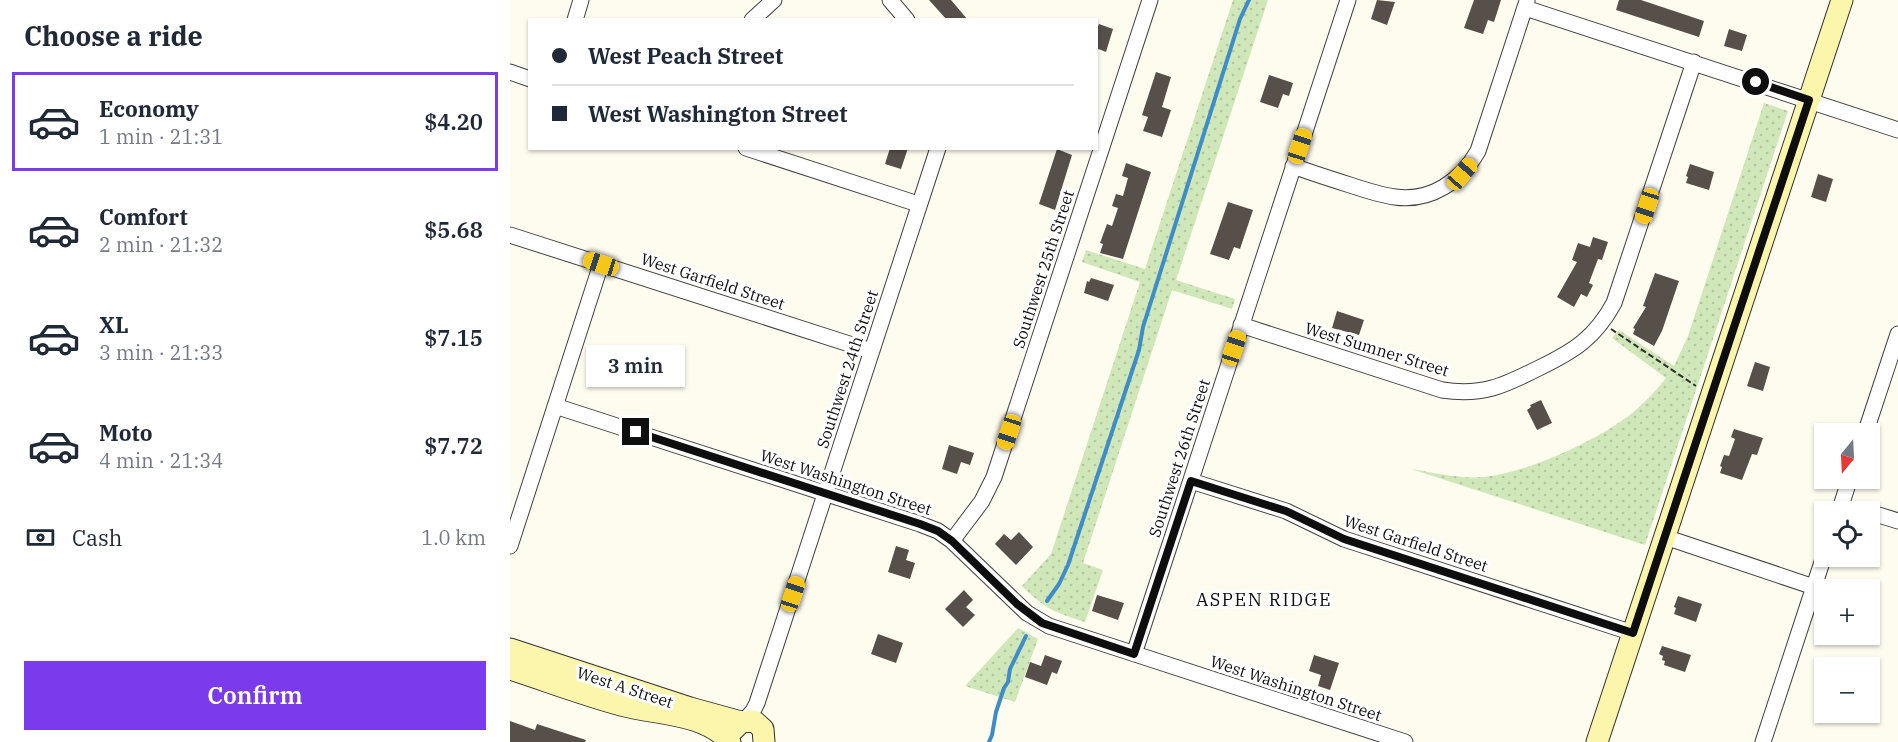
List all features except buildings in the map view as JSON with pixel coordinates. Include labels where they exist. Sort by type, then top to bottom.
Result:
[{"type":"street","points":[[576,18],[581,0]]},
{"type":"street","points":[[754,18],[774,0]]},
{"type":"street","points":[[890,0],[906,18]]},
{"type":"street","name":"Southwest 25th Street","points":[[952,541],[982,501],[994,477],[1150,0]]},
{"type":"street","name":"Southwest 26th Street","points":[[1134,654],[1348,0]]},
{"type":"street","points":[[1597,742],[1842,0]]},
{"type":"street","points":[[1293,166],[1396,198],[1430,194],[1451,183],[1467,169],[1478,151],[1526,4],[1898,130]]},
{"type":"street","name":"West Sumner Street","points":[[1241,325],[1442,390],[1474,392],[1506,385],[1563,356],[1583,344],[1602,323],[1618,292],[1694,62]]},
{"type":"street","points":[[510,72],[528,78]]},
{"type":"street","points":[[752,150],[918,204]]},
{"type":"street","name":"Southwest 24th Street","points":[[758,726],[826,494],[937,150]]},
{"type":"street","name":"West Garfield Street","points":[[510,235],[871,351]]},
{"type":"street","points":[[510,546],[601,264]]},
{"type":"street","points":[[1869,423],[1894,359],[1898,334]]},
{"type":"street","name":"West Washington Street","points":[[555,406],[938,531],[952,541],[1017,604],[1049,626],[1405,742]]},
{"type":"street","name":"West Garfield Street","points":[[1191,481],[1286,511],[1344,539],[1633,633]]},
{"type":"street","points":[[1880,515],[1898,521]]},
{"type":"street","points":[[1665,537],[1814,587],[1763,742]]},
{"type":"street","name":"West A Street","points":[[510,648],[690,708],[758,726]]},
{"type":"street","name":"West A Street","points":[[510,669],[622,706],[697,721],[717,730],[731,742]]},
{"type":"street","points":[[731,742],[733,730],[758,726]]},
{"type":"path","points":[[1602,323],[1712,396]]},
{"type":"green space","points":[[1233,0],[1268,0],[1176,280],[1235,299],[1232,309],[1172,290],[1083,563],[1103,570],[1085,622],[1050,609],[1022,586],[1051,554],[1140,282],[1082,262],[1086,250],[1145,269]]},
{"type":"green space","points":[[1764,103],[1788,111],[1645,545],[1411,469],[1447,475],[1484,477],[1522,469],[1587,442],[1624,419],[1649,397],[1666,378],[1612,338],[1619,330],[1674,366],[1688,336]]},
{"type":"green space","points":[[1018,628],[1038,639],[1015,702],[965,686]]},
{"type":"waterway","points":[[1047,601],[1068,565],[1139,350],[1143,327],[1240,19],[1249,0]]},
{"type":"waterway","points":[[989,742],[1010,669],[1026,636]]},
{"type":"district","name":"ASPEN RIDGE","points":[[1264,599]]},
{"type":"route","points":[[636,432],[938,531],[964,551],[1027,613],[1042,623],[1134,654],[1191,481],[1286,511],[1344,539],[1633,633],[1809,100],[1756,82]]}]
